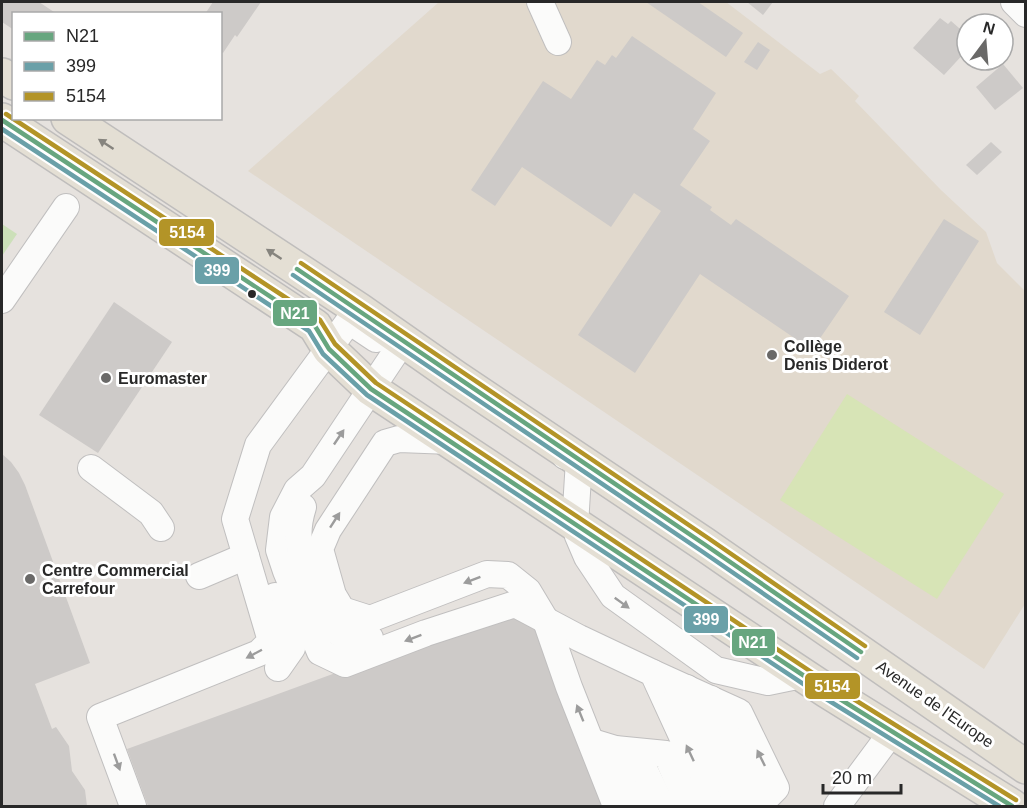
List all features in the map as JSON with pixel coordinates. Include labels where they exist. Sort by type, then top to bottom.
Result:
[{"type":"main road","points":[[2,120],[315,326],[328,349],[371,389],[802,675],[1012,807]]},
{"type":"main road","name":"Avenue de l'Europe","points":[[71,120],[358,309],[400,347],[579,460],[1026,767]]},
{"type":"street","points":[[540,2],[558,42]]},
{"type":"street","points":[[1014,2],[1026,14]]},
{"type":"street","points":[[2,300],[66,207]]},
{"type":"street","points":[[133,807],[100,717],[259,653],[271,641],[235,519],[258,445],[349,321],[400,347],[313,476],[297,490],[283,517],[279,550],[320,652],[345,664],[426,633],[515,604],[711,699],[752,806]]},
{"type":"street","points":[[308,576],[328,530],[385,443],[399,439],[451,441]]},
{"type":"street","points":[[579,460],[575,525],[587,557],[613,596],[716,670],[768,682],[802,675]]},
{"type":"street","points":[[90,468],[151,513],[161,528]]},
{"type":"street","points":[[313,476],[299,520],[297,539],[308,576],[326,625],[347,638],[370,638]]},
{"type":"street","points":[[242,492],[292,648],[278,668]]},
{"type":"street","points":[[320,549],[333,595],[342,610],[370,619],[487,574],[508,575],[528,591],[546,621],[569,687],[662,807]]},
{"type":"street","points":[[199,576],[246,556]]},
{"type":"street","points":[[653,672],[714,807]]},
{"type":"street","points":[[687,688],[752,806]]},
{"type":"street","points":[[837,807],[888,730]]},
{"type":"street","points":[[614,747],[616,807]]},
{"type":"street","points":[[614,747],[642,807]]},
{"type":"street","points":[[614,747],[666,754],[689,807]]},
{"type":"shaded area","name":"Collège Denis Diderot","points":[[439,2],[726,2],[820,74],[831,69],[859,96],[855,101],[941,190],[986,232],[997,263],[1025,291],[1025,604],[984,669],[248,171]]},
{"type":"green space","points":[[2,224],[17,234],[2,256]]},
{"type":"green space","points":[[847,394],[1004,494],[937,599],[780,500]]},
{"type":"building","points":[[2,2],[39,2],[54,12],[12,12],[12,29],[2,22]]},
{"type":"building","points":[[213,2],[261,2],[223,53],[222,12],[206,12]]},
{"type":"building","points":[[646,2],[698,2],[743,33],[726,57]]},
{"type":"building","points":[[747,2],[773,2],[763,15]]},
{"type":"building","points":[[940,18],[948,24],[951,21],[955,24],[955,63],[944,75],[913,48]]},
{"type":"building","points":[[632,36],[716,93],[693,129],[710,141],[680,185],[712,207],[710,210],[731,225],[736,219],[849,296],[812,350],[700,274],[635,373],[578,335],[661,211],[634,193],[611,227],[522,167],[495,206],[471,190],[543,81],[571,99],[597,60],[605,65],[612,55],[616,58]]},
{"type":"building","points":[[758,42],[770,50],[757,70],[744,62]]},
{"type":"building","points":[[994,72],[1010,72],[1023,88],[995,110],[976,87]]},
{"type":"building","points":[[991,142],[1002,152],[977,175],[966,165]]},
{"type":"building","points":[[944,219],[979,241],[920,335],[884,312]]},
{"type":"building","name":"Euromaster","points":[[114,302],[172,342],[98,453],[39,415]]},
{"type":"building","name":"Centre Commercial Carrefour","points":[[2,454],[11,462],[25,485],[90,663],[35,684],[52,729],[56,727],[69,746],[72,771],[85,790],[87,806],[2,806]]},
{"type":"building","points":[[530,602],[606,806],[148,806],[127,749]]},
{"type":"transit line","name":"5154","points":[[6,114],[12,118]]},
{"type":"transit line","name":"N21","points":[[2,120],[315,326],[329,349],[371,389],[827,691],[1012,806]]},
{"type":"transit line","name":"5154","points":[[15,120],[320,320],[335,344],[376,383],[831,685],[1016,800]]},
{"type":"transit line","name":"399","points":[[2,129],[309,331],[323,354],[367,395],[823,697],[999,806]]},
{"type":"transit line","name":"5154","points":[[301,263],[865,646]]},
{"type":"transit line","name":"N21","points":[[297,269],[861,652]]},
{"type":"transit line","name":"399","points":[[293,275],[857,658]]},
{"type":"place","name":"Collège Denis Diderot","points":[[772,355]]},
{"type":"place","name":"Euromaster","points":[[106,378]]},
{"type":"place","name":"Centre Commercial Carrefour","points":[[30,579]]}]
